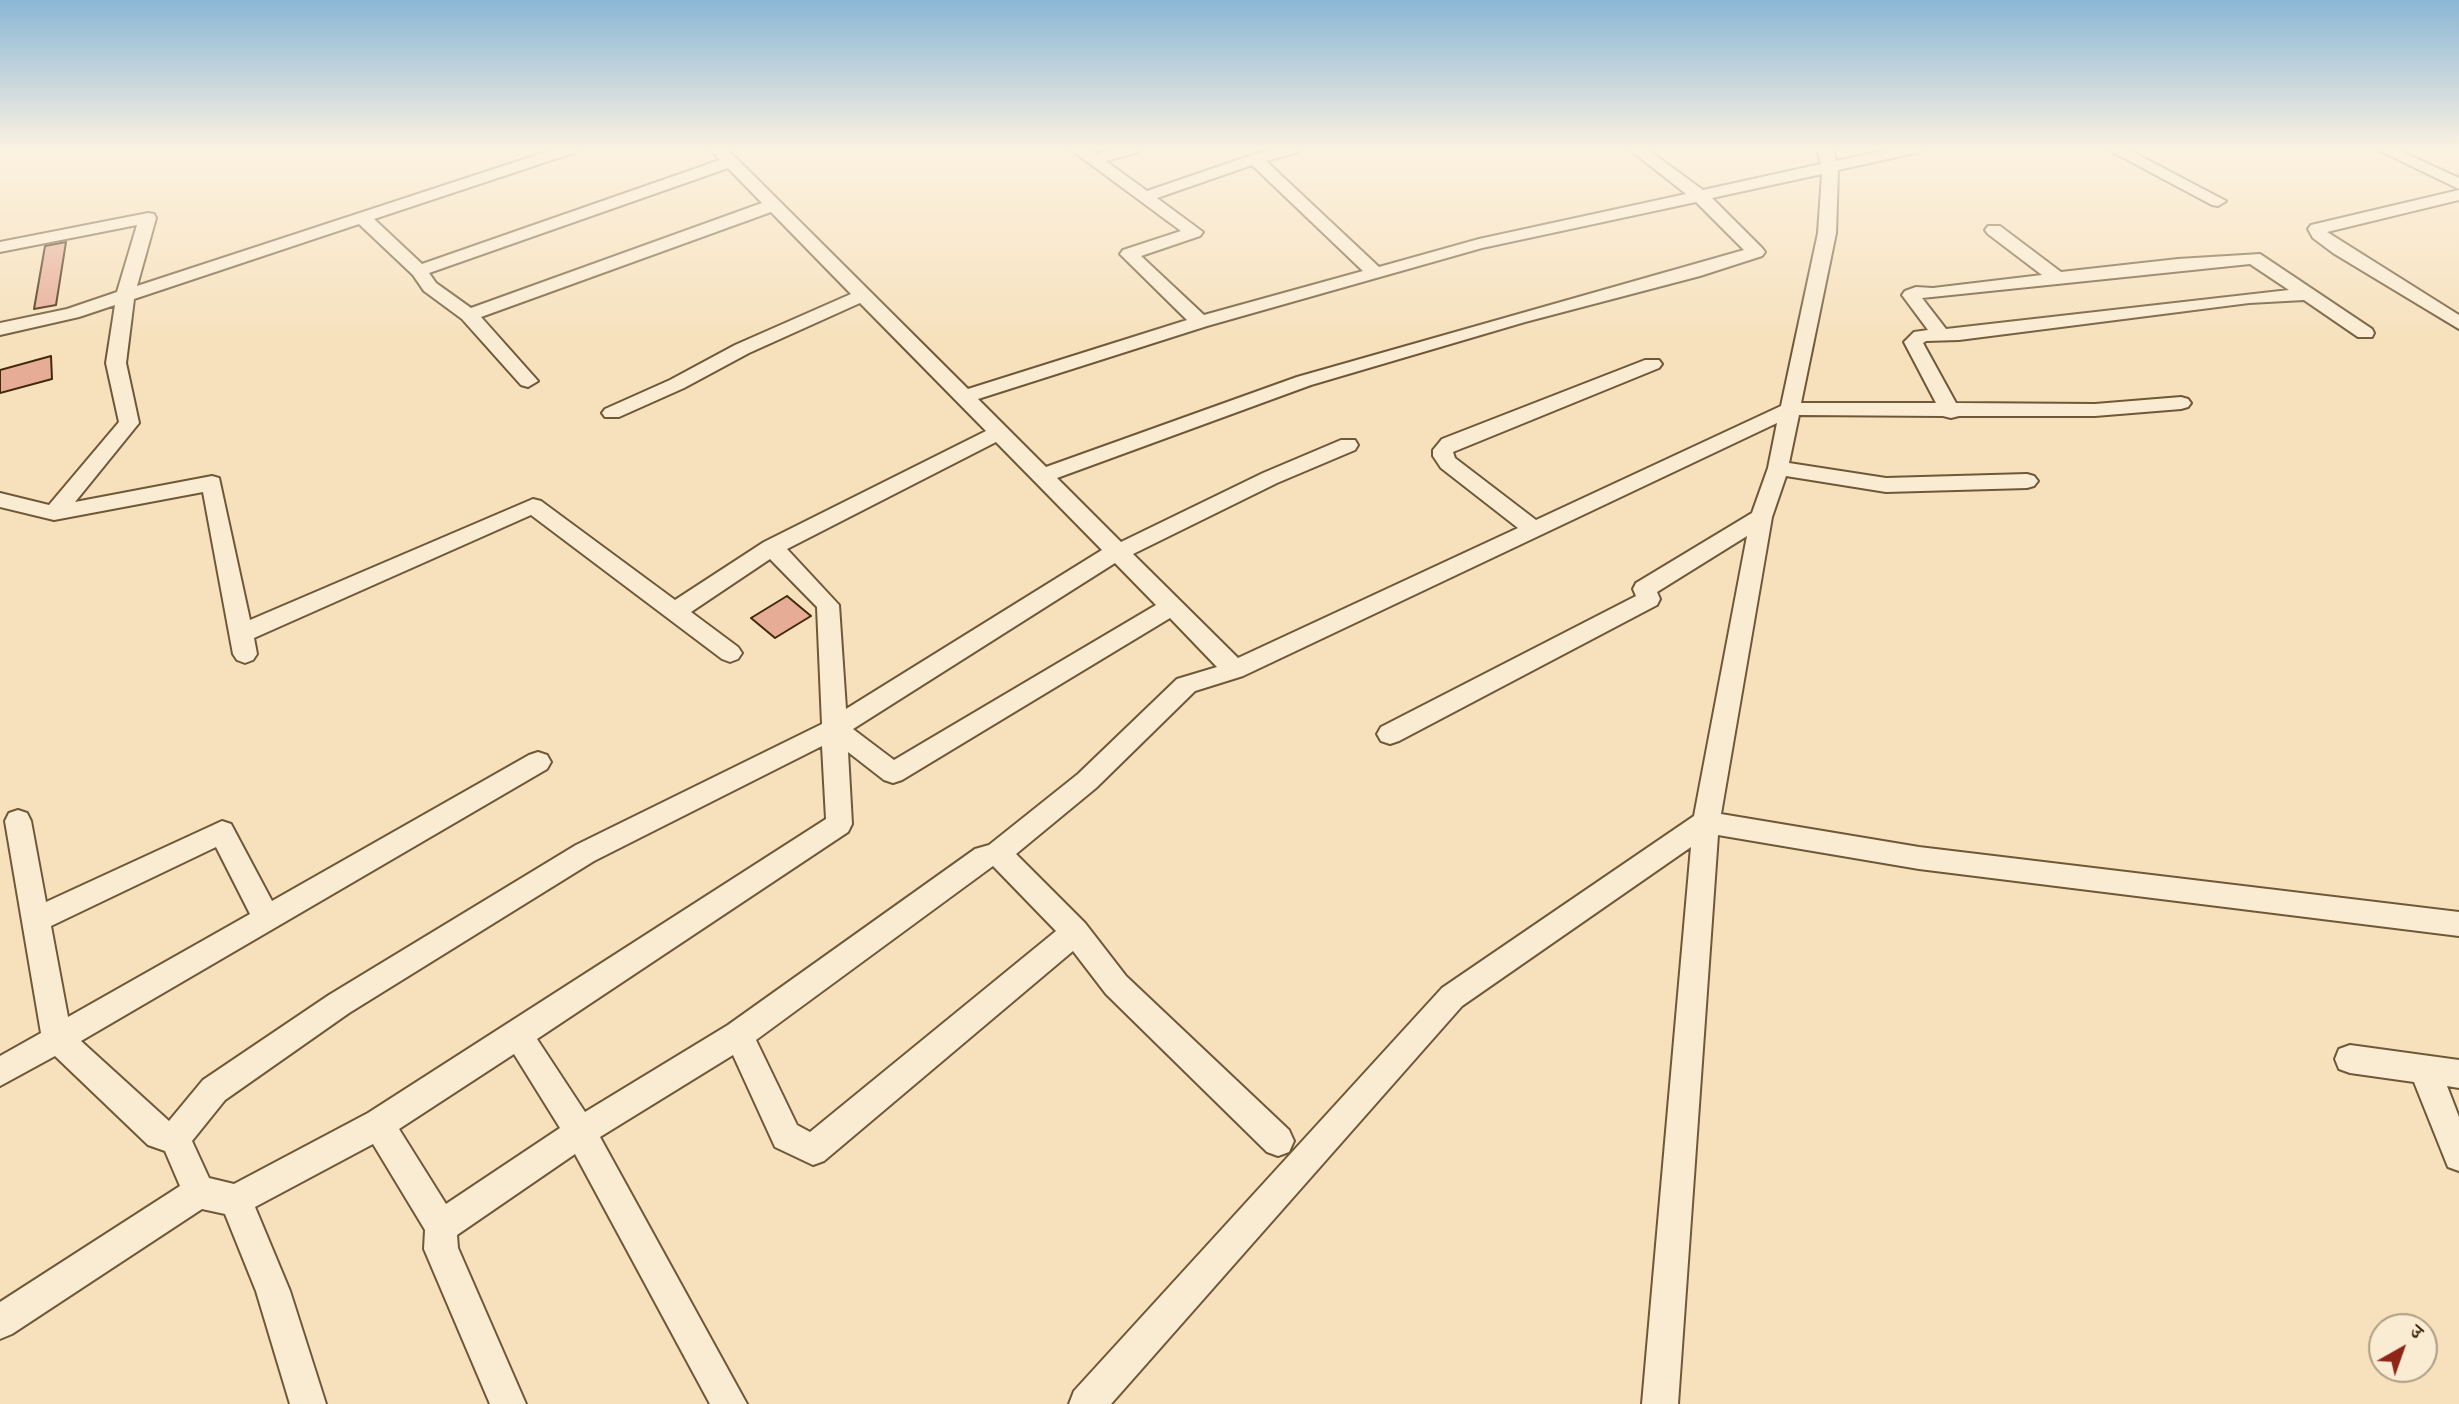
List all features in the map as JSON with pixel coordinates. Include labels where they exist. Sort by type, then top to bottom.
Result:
[{"type":"street","points":[[0,329],[72,313],[373,215]]},
{"type":"street","points":[[419,271],[568,215]]},
{"type":"street","points":[[469,315],[748,215]]},
{"type":"street","points":[[783,215],[1235,670]]},
{"type":"street","points":[[1169,215],[1194,232],[1129,254],[1200,322]]},
{"type":"street","points":[[1313,215],[1374,272]]},
{"type":"street","points":[[964,397],[1200,322],[1374,272],[1479,244],[1615,215]]},
{"type":"street","points":[[1043,476],[1304,381],[1756,252],[1719,215]]},
{"type":"street","points":[[1660,1404],[1706,822],[1761,517],[1778,468],[1827,233],[1827,215]]},
{"type":"street","points":[[2378,215],[2318,229],[2319,234],[2459,323]]},
{"type":"street","points":[[0,247],[148,218],[125,296],[116,363],[129,423],[54,513]]},
{"type":"street","points":[[363,218],[419,271],[430,287],[469,315],[528,381]]},
{"type":"street","points":[[1994,230],[2057,278]]},
{"type":"street","points":[[1941,335],[1911,295],[1916,292],[1933,293],[2255,257],[2365,333]]},
{"type":"street","points":[[1951,412],[1913,342],[1921,336],[2249,298],[2310,294]]},
{"type":"street","points":[[612,413],[677,384],[742,349],[863,295]]},
{"type":"street","points":[[1534,529],[1448,463],[1443,456],[1443,450],[1450,444],[1652,364]]},
{"type":"street","points":[[441,1227],[580,1132],[739,1035],[985,857],[998,853],[1087,781],[1186,685],[1235,670],[1790,409],[1951,412],[2095,410],[2180,403]]},
{"type":"street","points":[[675,612],[772,547],[999,432]]},
{"type":"street","points":[[175,1138],[214,1090],[339,1004],[585,853],[835,728],[1118,552],[1270,478],[1348,446]]},
{"type":"street","points":[[1778,468],[1886,485],[2027,481]]},
{"type":"street","points":[[0,500],[54,513],[212,483],[243,644],[533,506],[730,653]]},
{"type":"street","points":[[1390,734],[1649,599],[1644,589],[1761,517]]},
{"type":"street","points":[[0,1322],[199,1192],[236,1200],[379,1124],[839,824],[828,605],[772,547]]},
{"type":"street","points":[[835,728],[893,773],[1172,606]]},
{"type":"street","points":[[0,1072],[538,762]]},
{"type":"street","points":[[18,821],[57,1039],[159,1134],[175,1138]]},
{"type":"street","points":[[1087,1404],[1452,997],[1706,822],[1919,858],[2459,924]]},
{"type":"street","points":[[36,920],[222,832],[266,918]]},
{"type":"street","points":[[998,853],[1074,932],[1116,985],[1278,1141]]},
{"type":"street","points":[[739,1035],[786,1136],[813,1150],[1074,932]]},
{"type":"street","points":[[518,1035],[580,1132],[729,1404]]},
{"type":"street","points":[[2350,1059],[2459,1074]]},
{"type":"street","points":[[2425,1070],[2459,1156]]},
{"type":"street","points":[[379,1124],[441,1227],[440,1249],[508,1404]]},
{"type":"street","points":[[175,1138],[199,1192]]},
{"type":"street","points":[[236,1200],[274,1291],[308,1404]]},
{"type":"building","points":[[66,242],[56,305],[34,309],[45,246]]},
{"type":"building","points":[[51,356],[52,379],[0,393],[0,370]]},
{"type":"building","points":[[787,596],[811,616],[775,638],[751,618]]}]
